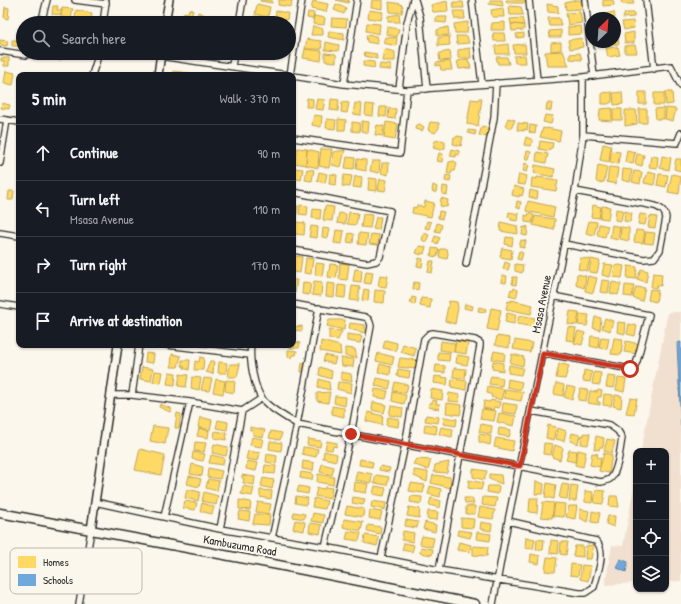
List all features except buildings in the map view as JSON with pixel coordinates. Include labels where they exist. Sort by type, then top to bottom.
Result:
[{"type":"main road","name":"Kambuzuma Road","points":[[0,513],[286,566],[475,604]]},
{"type":"street","points":[[43,16],[47,0]]},
{"type":"street","points":[[75,0],[106,2],[104,16]]},
{"type":"street","points":[[166,16],[169,0]]},
{"type":"street","points":[[240,16],[242,0]]},
{"type":"street","points":[[296,38],[302,0]]},
{"type":"street","points":[[344,84],[357,0]]},
{"type":"street","points":[[399,89],[407,23],[414,0]]},
{"type":"street","points":[[414,0],[420,17],[428,89]]},
{"type":"street","points":[[472,0],[482,84]]},
{"type":"street","points":[[529,0],[537,80]]},
{"type":"street","points":[[585,0],[594,76]]},
{"type":"street","points":[[646,0],[654,69]]},
{"type":"street","points":[[0,51],[16,53]]},
{"type":"street","points":[[93,72],[96,60]]},
{"type":"street","points":[[158,72],[160,60]]},
{"type":"street","points":[[193,60],[271,72]]},
{"type":"street","points":[[232,66],[233,60]]},
{"type":"street","points":[[290,72],[292,60]]},
{"type":"street","points":[[296,76],[344,84],[407,90],[583,77],[672,66],[681,86]]},
{"type":"street","name":"Msasa Avenue","points":[[493,604],[508,521],[575,191],[583,135],[583,77]]},
{"type":"street","points":[[466,264],[494,118],[496,83]]},
{"type":"street","points":[[296,138],[400,153],[407,90]]},
{"type":"street","points":[[0,119],[16,122]]},
{"type":"street","points":[[0,163],[7,120]]},
{"type":"street","points":[[583,135],[677,143],[681,133]]},
{"type":"street","points":[[564,244],[644,259],[654,258],[660,250],[666,212],[655,206],[575,191]]},
{"type":"street","points":[[296,193],[390,211],[380,257],[376,261],[367,263],[296,251]]},
{"type":"street","points":[[0,233],[16,236]]},
{"type":"street","points":[[543,353],[630,369],[635,366],[637,361],[649,315],[553,296]]},
{"type":"street","points":[[0,304],[16,307]]},
{"type":"street","points":[[296,304],[365,317],[368,319],[371,326],[351,434],[326,548]]},
{"type":"street","points":[[272,538],[320,308]]},
{"type":"street","points":[[380,558],[404,445],[424,339],[426,336],[433,333],[475,340],[480,343],[480,346],[439,570]]},
{"type":"street","points":[[88,548],[112,395],[118,348]]},
{"type":"street","points":[[132,395],[139,348]]},
{"type":"street","points":[[190,348],[250,356]]},
{"type":"street","points":[[251,348],[250,356],[255,379],[262,398],[270,406],[297,424],[601,482],[611,478],[616,470],[622,438],[614,427],[610,425],[531,411]]},
{"type":"street","points":[[112,395],[132,395],[190,402],[242,411],[262,398]]},
{"type":"street","points":[[164,517],[190,402]]},
{"type":"street","points":[[220,529],[242,411]]},
{"type":"street","points":[[95,502],[220,529],[439,570],[585,593],[594,587],[602,551],[600,544],[596,541],[508,521]]},
{"type":"street","points":[[79,604],[81,594]]},
{"type":"shaded area","points":[[668,312],[681,312],[681,581],[669,582],[669,448],[642,448]]},
{"type":"shaded area","points":[[633,492],[633,583],[605,585],[612,545],[623,546]]},
{"type":"route","points":[[351,434],[520,466],[543,353],[630,369]]}]
